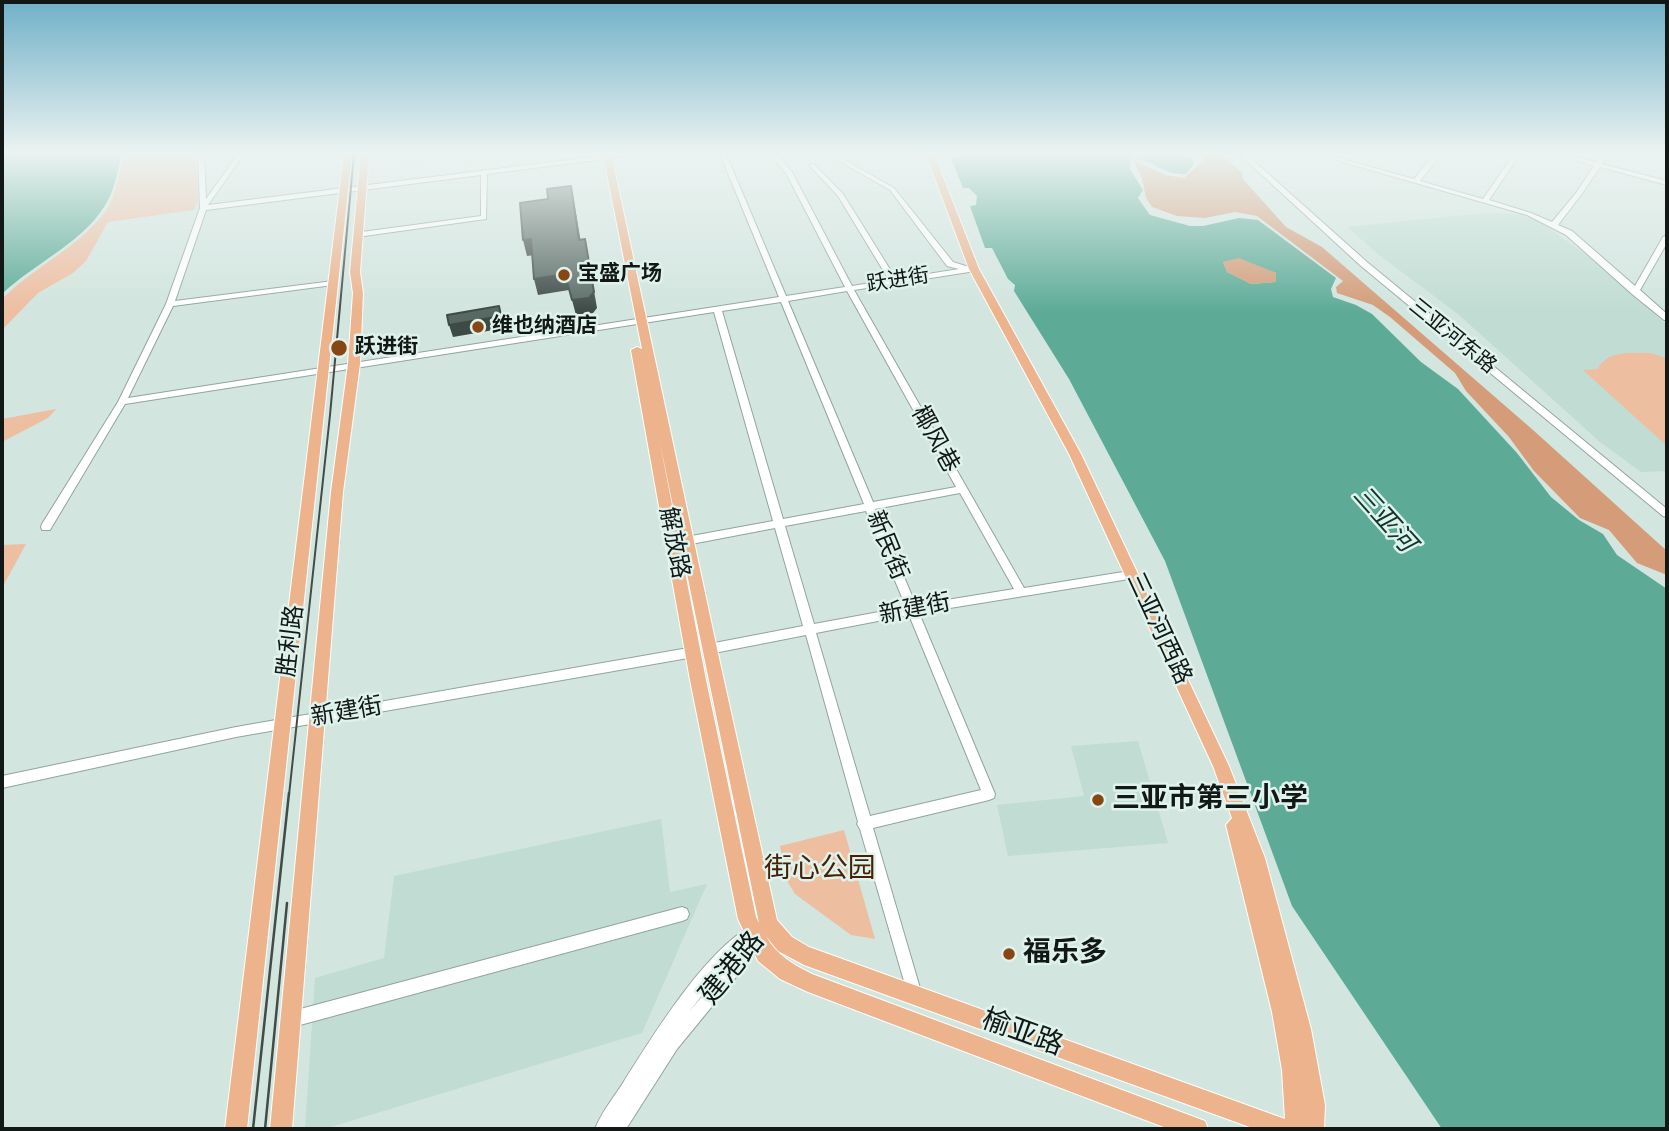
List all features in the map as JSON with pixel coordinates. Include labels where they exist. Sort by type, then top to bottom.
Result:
[{"type":"main road","name":"胜利路","points":[[236,1129],[311,497],[314,438],[341,207]]},
{"type":"main road","name":"胜利路","points":[[281,1129],[337,492],[354,364],[359,207]]},
{"type":"main road","name":"解放路","points":[[613,207],[702,650]]},
{"type":"main road","name":"三亚河西路","points":[[945,207],[959,251],[1043,403],[1210,761],[1233,818],[1273,965],[1291,1054],[1297,1103],[1296,1129]]},
{"type":"main road","name":"三亚河西路","points":[[949,207],[974,269],[1075,454],[1221,766],[1256,858],[1301,1029],[1314,1105],[1313,1129]]},
{"type":"main road","name":"解放路","points":[[636,320],[686,541],[741,893],[759,933]]},
{"type":"main road","name":"榆亚路","points":[[759,933],[796,951],[1284,1129]]},
{"type":"main road","name":"榆亚路","points":[[759,933],[774,962],[808,982],[1197,1129]]},
{"type":"street","points":[[46,527],[122,402],[170,304],[203,208],[212,207]]},
{"type":"street","points":[[357,235],[484,218],[484,207]]},
{"type":"street","name":"新民街","points":[[745,207],[989,794],[864,824]]},
{"type":"street","name":"椰风巷","points":[[807,207],[849,288],[1020,591]]},
{"type":"street","points":[[848,207],[893,281]]},
{"type":"street","points":[[906,207],[950,264],[969,270]]},
{"type":"street","name":"三亚河东路","points":[[1301,207],[1364,264],[1667,514]]},
{"type":"street","points":[[1505,207],[1529,214],[1569,233],[1667,318]]},
{"type":"street","points":[[1553,226],[1567,207]]},
{"type":"street","points":[[1635,292],[1667,237]]},
{"type":"street","name":"跃进街","points":[[122,402],[969,270]]},
{"type":"street","points":[[170,304],[333,283]]},
{"type":"street","points":[[718,308],[782,523],[864,824],[915,995]]},
{"type":"street","points":[[686,541],[962,489]]},
{"type":"street","name":"新建街","points":[[2,782],[282,724],[810,631],[912,610],[1123,576]]},
{"type":"street","points":[[289,1020],[682,914]]},
{"type":"street","name":"建港路","points":[[603,1129],[667,1031],[713,968],[759,933]]},
{"type":"street","name":"建港路","points":[[617,1129],[672,1045],[759,933]]},
{"type":"shaded area","points":[[1152,207],[1268,207],[1286,227],[1322,247],[1533,430],[1667,551],[1667,575],[1637,563],[1609,530],[1580,518],[1534,471],[1509,437],[1466,391],[1455,373],[1373,305],[1337,293],[1336,287],[1343,281],[1257,216],[1235,212],[1205,218],[1177,216]]},
{"type":"shaded area","points":[[1484,213],[1523,214],[1542,223],[1584,253],[1667,325],[1667,471],[1641,472],[1600,442],[1458,314],[1379,255],[1347,227]]},
{"type":"shaded area","points":[[1239,257],[1276,273],[1276,282],[1251,284],[1227,272],[1223,262]]},
{"type":"shaded area","name":"三亚市第三小学","points":[[1138,741],[1168,843],[1008,856],[997,805],[1084,796],[1071,746]]},
{"type":"shaded area","points":[[661,819],[670,892],[707,884],[642,1033],[324,1129],[305,1129],[315,978],[384,958],[394,876]]},
{"type":"green space","points":[[108,207],[196,207],[194,210],[108,222],[86,261],[73,273],[38,293],[2,330],[2,299],[83,235]]},
{"type":"green space","points":[[1650,353],[1667,358],[1667,446],[1583,370],[1598,369],[1607,358],[1614,356]]},
{"type":"green space","points":[[56,409],[48,418],[2,442],[2,419]]},
{"type":"green space","points":[[26,544],[2,588],[2,545]]},
{"type":"green space","name":"街心公园","points":[[844,830],[875,939],[851,935],[795,894],[786,879],[780,846]]},
{"type":"water","points":[[2,207],[104,207],[76,238],[2,294]]},
{"type":"water","name":"三亚河","points":[[970,207],[1144,207],[1150,215],[1190,226],[1239,218],[1258,220],[1336,278],[1331,289],[1333,297],[1372,314],[1421,362],[1458,389],[1517,453],[1551,497],[1579,520],[1603,534],[1617,555],[1667,589],[1667,1129],[1442,1129],[1292,906],[1165,561],[1069,379],[1014,291],[1015,285],[1008,279],[992,248],[985,248]],"holes":[[[1239,258],[1276,273],[1276,282],[1251,284],[1227,272],[1223,262]]]},
{"type":"building","points":[[520,207],[574,207],[579,240],[585,239],[594,292],[589,298],[572,300],[565,274],[534,279],[531,239],[523,240]]},
{"type":"building","points":[[499,306],[501,316],[449,325],[447,315]]},
{"type":"tram line","points":[[289,795],[330,415],[349,207]]},
{"type":"tram line","points":[[253,1129],[289,793]]},
{"type":"tram line","points":[[265,1129],[287,903]]},
{"type":"place","name":"宝盛广场","points":[[564,275]]},
{"type":"place","name":"维也纳酒店","points":[[478,327]]},
{"type":"place","name":"跃进街","points":[[339,348]]},
{"type":"place","name":"三亚市第三小学","points":[[1098,800]]},
{"type":"place","name":"福乐多","points":[[1009,954]]}]
